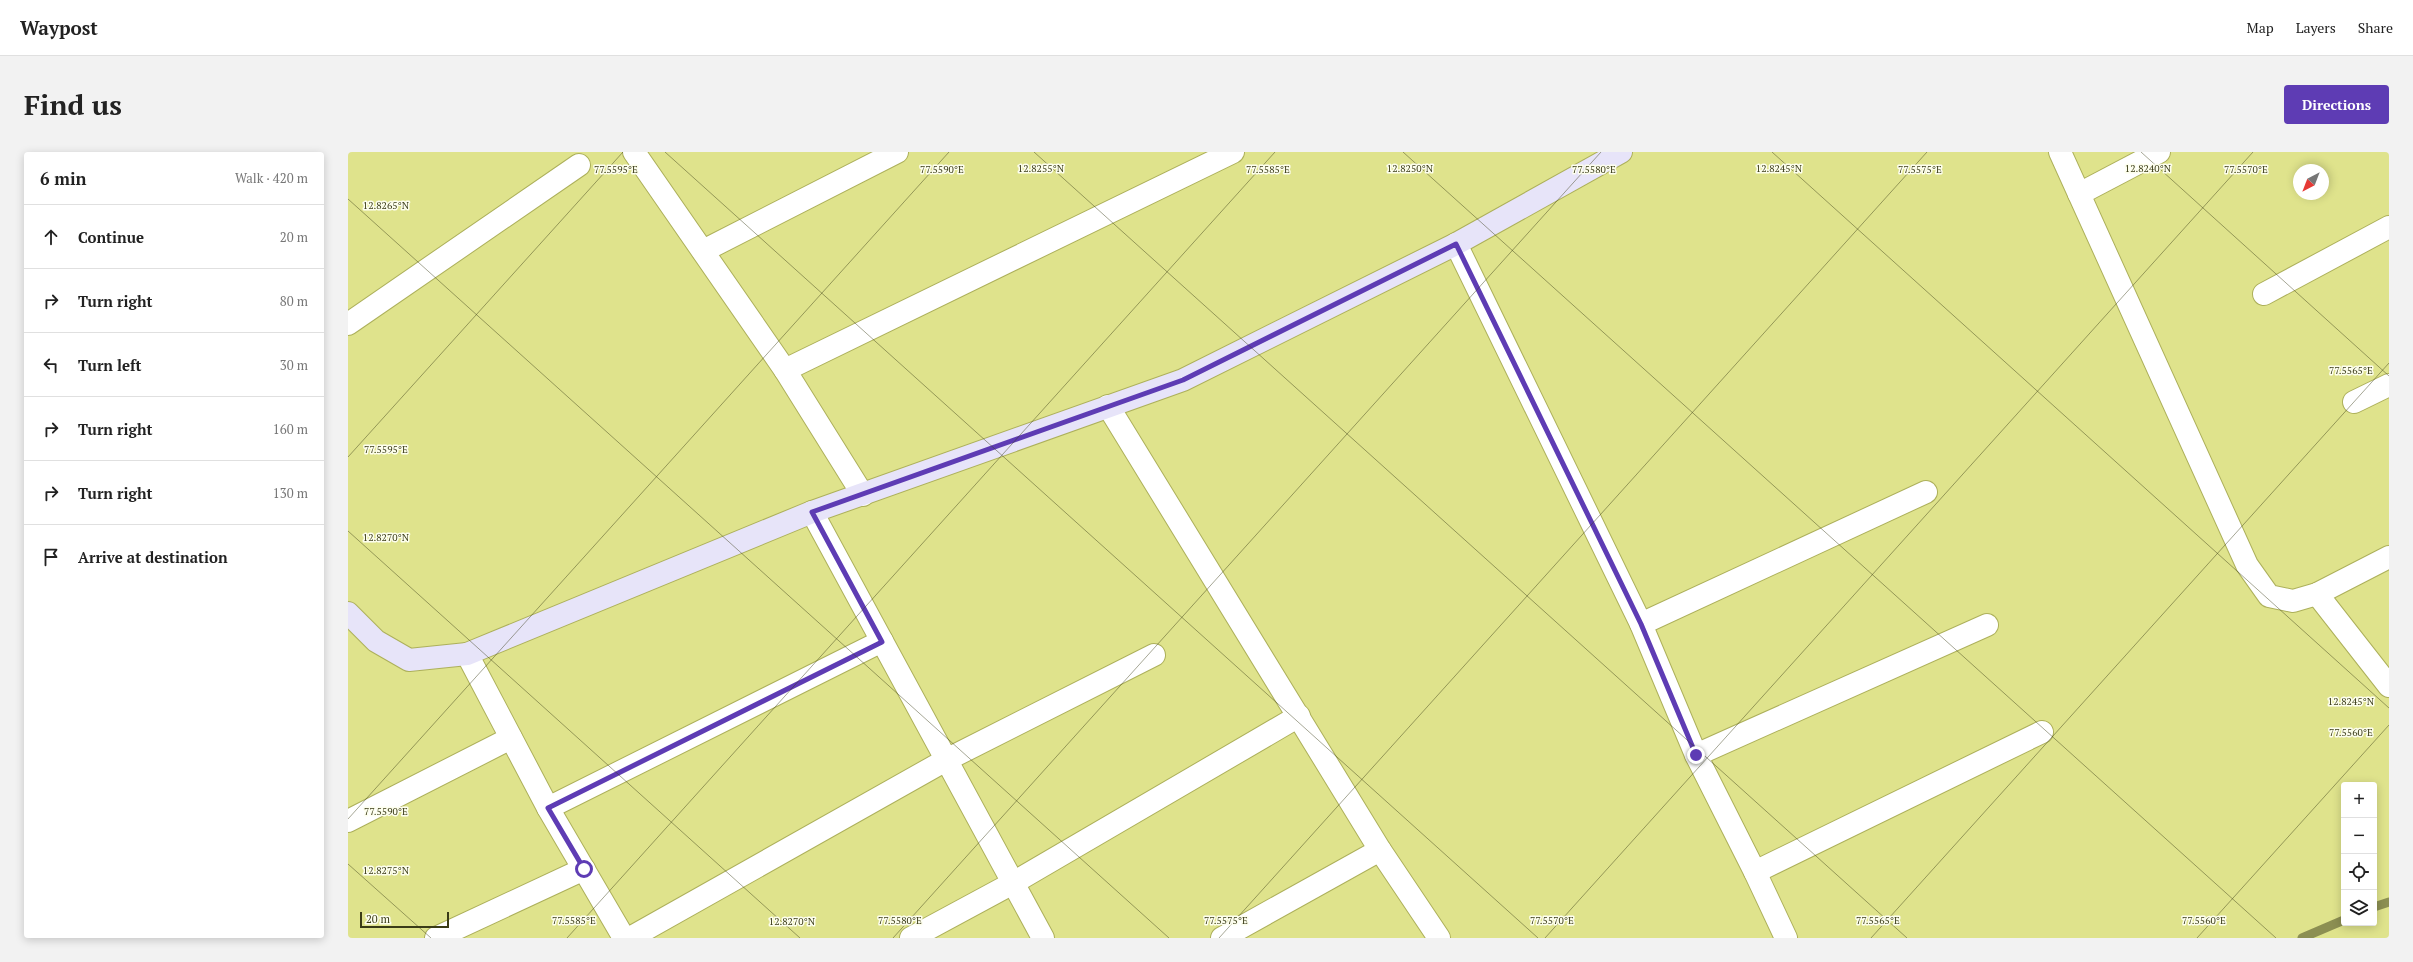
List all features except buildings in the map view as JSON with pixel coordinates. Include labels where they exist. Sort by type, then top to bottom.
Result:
[{"type":"street","points":[[634,152],[785,370],[863,495]]},
{"type":"street","points":[[703,251],[898,152]]},
{"type":"street","points":[[785,370],[1233,152]]},
{"type":"street","points":[[348,613],[376,641],[409,660],[467,654],[812,512],[1183,380],[1456,244],[1621,152]]},
{"type":"street","points":[[2060,152],[2247,565],[2269,596],[2293,601],[2317,594],[2389,557]]},
{"type":"street","points":[[2079,194],[2159,152]]},
{"type":"street","points":[[348,324],[578,165]]},
{"type":"street","points":[[2264,294],[2389,227]]},
{"type":"street","points":[[1456,244],[1641,624],[1696,755],[1755,872],[1786,938]]},
{"type":"street","points":[[2354,402],[2389,385]]},
{"type":"street","points":[[1108,406],[1380,850],[1439,938]]},
{"type":"street","points":[[1641,624],[1926,492]]},
{"type":"street","points":[[812,512],[1043,938]]},
{"type":"street","points":[[2317,594],[2389,686]]},
{"type":"street","points":[[1696,755],[1987,625]]},
{"type":"street","points":[[548,808],[882,642]]},
{"type":"street","points":[[467,654],[548,808],[624,938]]},
{"type":"street","points":[[630,938],[946,760],[1154,655]]},
{"type":"street","points":[[911,938],[1013,883],[1299,716]]},
{"type":"street","points":[[1755,872],[2042,732]]},
{"type":"street","points":[[348,821],[511,738]]},
{"type":"street","points":[[1222,938],[1380,850]]},
{"type":"street","points":[[436,938],[584,869]]},
{"type":"waterway","points":[[2377,906],[2389,902]]},
{"type":"waterway","points":[[2302,938],[2341,921]]},
{"type":"route","points":[[584,869],[548,808],[882,642],[812,512],[1183,380],[1456,244],[1641,624],[1696,755]]}]
